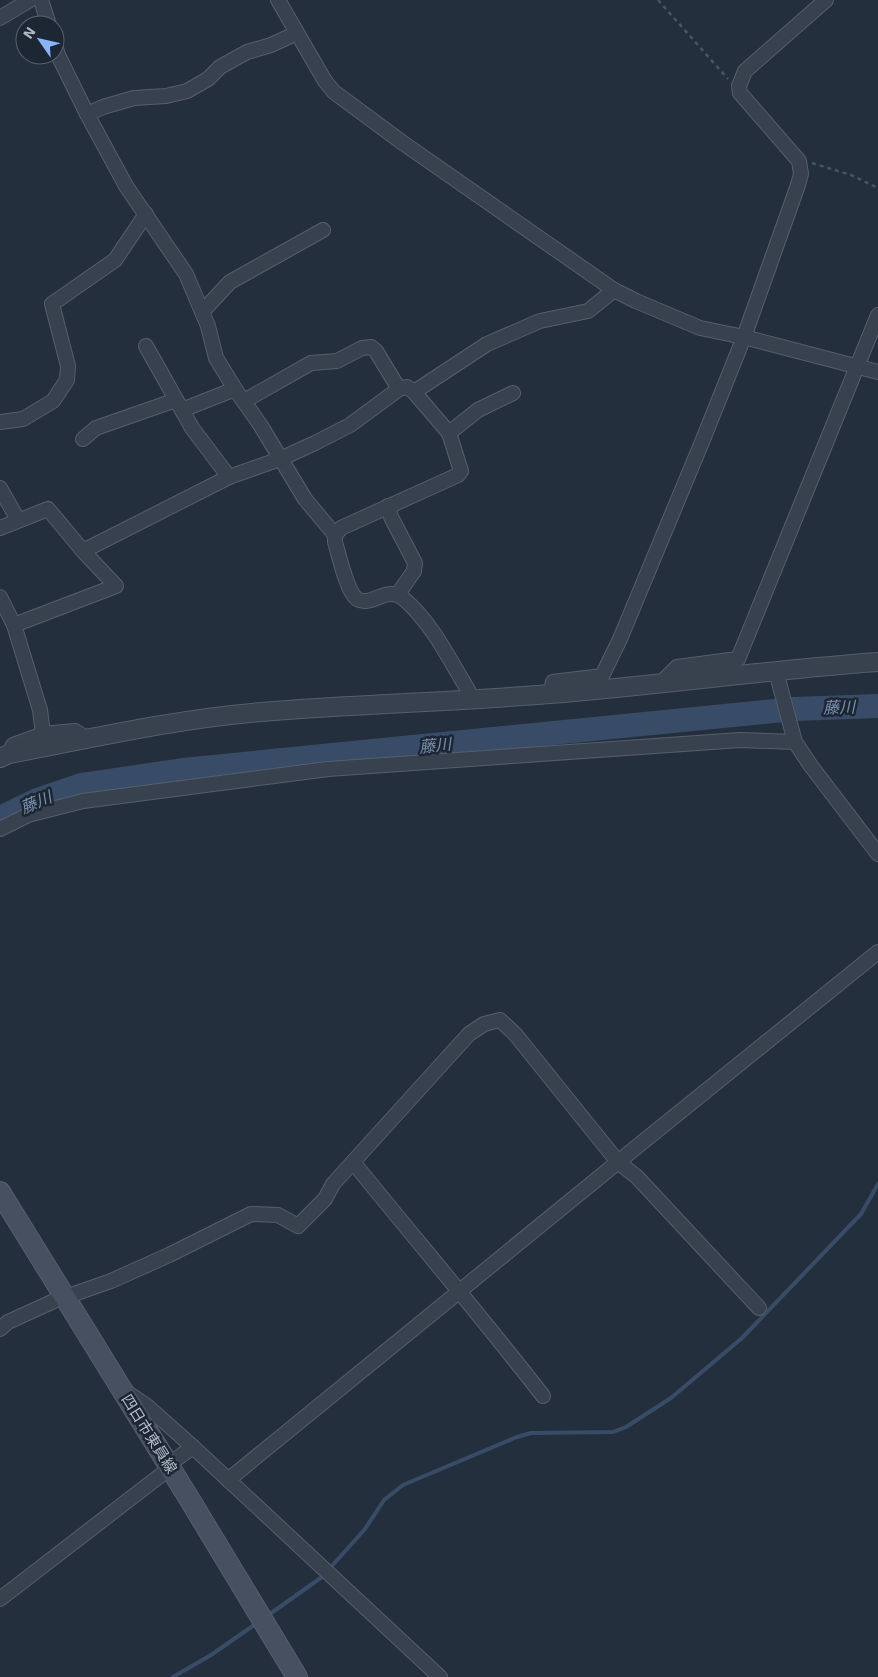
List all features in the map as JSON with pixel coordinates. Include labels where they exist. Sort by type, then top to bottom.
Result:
[{"type":"main road","name":"四日市東員線","points":[[0,1192],[297,1677]]},
{"type":"street","points":[[0,18],[30,0]]},
{"type":"street","points":[[41,0],[46,15]]},
{"type":"street","points":[[278,0],[325,81],[334,92],[614,290],[644,305],[700,328],[744,337],[878,372]]},
{"type":"street","points":[[550,694],[553,682],[602,676],[620,639],[744,337],[798,186],[801,174],[799,161],[740,93],[739,86],[746,71],[826,0]]},
{"type":"street","points":[[87,114],[103,106],[134,98],[166,96],[187,91],[208,79],[220,67],[247,52],[272,45],[297,33]]},
{"type":"street","points":[[63,65],[126,186],[186,274],[208,326],[216,358],[261,426],[305,499],[335,535],[335,542],[350,589],[356,598],[364,601],[391,593],[398,594],[424,619],[468,690],[471,699]]},
{"type":"street","points":[[0,422],[23,419],[53,401],[67,380],[68,366],[52,304],[115,260],[146,214]]},
{"type":"street","points":[[202,312],[230,282],[323,230]]},
{"type":"street","points":[[414,392],[487,344],[540,321],[588,311],[614,290]]},
{"type":"street","points":[[661,682],[677,667],[738,659],[878,315]]},
{"type":"street","points":[[146,346],[192,428],[229,477]]},
{"type":"street","points":[[244,401],[311,363],[337,361],[362,348],[371,347],[376,351],[399,389]]},
{"type":"street","points":[[83,550],[229,477],[280,459],[350,425],[399,389],[407,387],[414,392],[449,433],[461,471],[341,528],[335,535]]},
{"type":"street","points":[[82,439],[96,428],[235,389]]},
{"type":"street","points":[[449,433],[478,410],[513,393]]},
{"type":"street","points":[[0,488],[18,520]]},
{"type":"street","points":[[388,506],[391,517],[415,563],[414,571],[398,594]]},
{"type":"street","points":[[0,528],[48,509],[116,586],[14,625]]},
{"type":"street","points":[[0,597],[14,625],[40,710],[43,734]]},
{"type":"street","points":[[5,756],[132,729],[259,712],[550,694],[661,682],[778,675],[878,662]]},
{"type":"street","points":[[778,675],[794,737],[811,766],[878,854]]},
{"type":"street","points":[[5,756],[13,745],[43,734],[75,731],[88,739]]},
{"type":"street","points":[[0,829],[28,815],[83,801],[328,769],[794,737]]},
{"type":"street","points":[[228,1480],[878,952]]},
{"type":"street","points":[[0,1329],[8,1322],[65,1297],[111,1281],[170,1255],[251,1214],[278,1216],[298,1226],[325,1199],[333,1184],[469,1034],[484,1024],[500,1020],[515,1034],[618,1162],[637,1177],[680,1226],[759,1308]]},
{"type":"street","points":[[353,1162],[458,1292],[503,1344],[543,1396]]},
{"type":"street","points":[[121,1388],[147,1406],[193,1447],[440,1677]]},
{"type":"street","points":[[0,1599],[193,1447]]},
{"type":"path","points":[[658,0],[732,84],[739,86]]},
{"type":"path","points":[[799,161],[815,163],[851,175],[878,188]]},
{"type":"waterway","name":"藤川","points":[[0,818],[37,800],[81,785],[183,770],[794,709],[878,706]]},
{"type":"waterway","points":[[267,1616],[322,1577],[365,1529],[384,1500],[403,1485],[517,1437],[531,1433],[613,1432],[626,1427],[671,1398],[742,1338],[861,1214],[878,1184]]},
{"type":"waterway","points":[[173,1677],[211,1655],[257,1623]]}]
